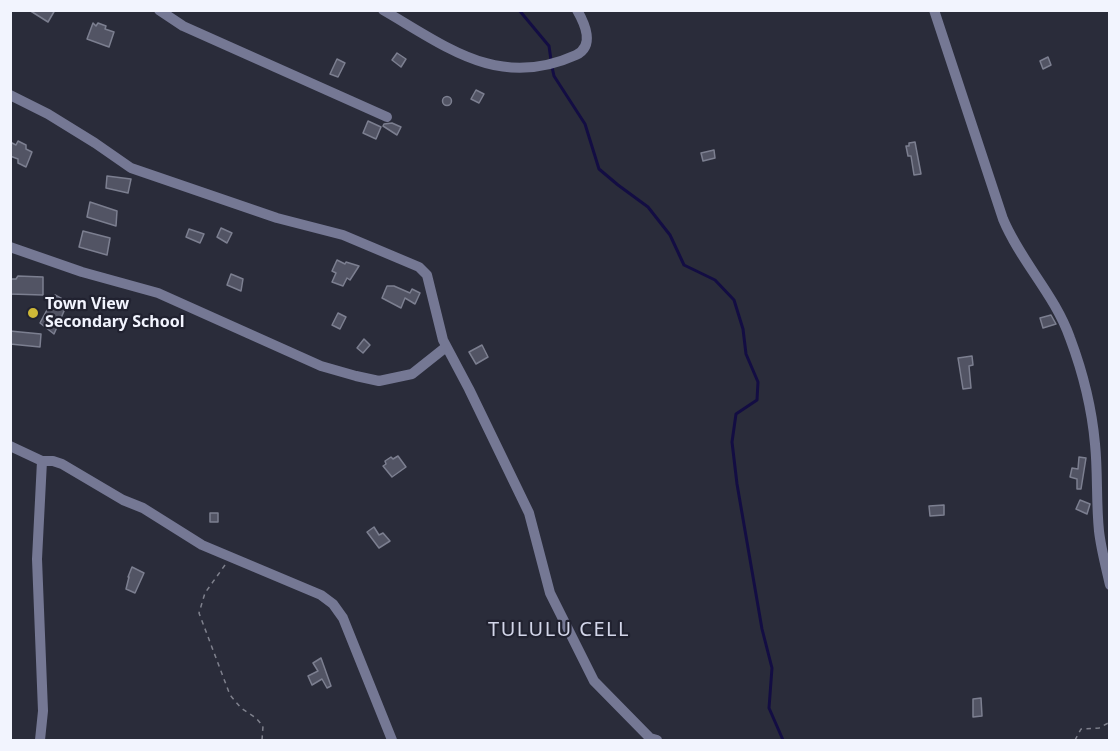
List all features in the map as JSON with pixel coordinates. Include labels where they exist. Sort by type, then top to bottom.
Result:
[{"type":"street","points":[[159,10],[183,26],[387,117]]},
{"type":"street","points":[[383,10],[458,54],[485,64],[506,68],[558,62],[580,53],[586,46],[587,37],[577,10]]},
{"type":"street","points":[[934,10],[1003,219],[1017,250],[1060,313],[1071,340],[1092,418],[1099,532],[1110,585]]},
{"type":"street","points":[[10,95],[48,114],[96,143],[131,168],[277,218],[343,235],[419,267],[427,275],[443,340],[529,513],[550,593],[594,681],[650,738],[657,741]]},
{"type":"street","points":[[10,247],[82,272],[158,293],[321,366],[356,376],[379,381],[412,374],[446,347]]},
{"type":"street","points":[[10,446],[42,461],[53,460],[62,464],[123,500],[143,508],[202,545],[321,595],[333,604],[343,618],[392,741]]},
{"type":"street","points":[[40,741],[43,711],[37,559],[42,461]]},
{"type":"path","points":[[229,557],[205,593],[200,613],[230,695],[241,708],[263,726],[262,741]]},
{"type":"path","points":[[1075,741],[1081,729],[1099,728],[1110,722]]},
{"type":"building","points":[[29,10],[55,10],[48,22]]},
{"type":"building","points":[[93,23],[96,26],[98,23],[106,26],[105,29],[114,32],[109,47],[87,39]]},
{"type":"building","points":[[397,53],[406,59],[401,67],[392,60]]},
{"type":"building","points":[[1048,57],[1051,65],[1043,69],[1040,61]]},
{"type":"building","points":[[337,59],[345,63],[338,77],[330,74]]},
{"type":"building","points":[[476,90],[484,94],[479,103],[471,99]]},
{"type":"building","points":[[447,96],[452,101],[447,106],[442,101]]},
{"type":"building","points":[[368,121],[381,127],[376,139],[363,133]]},
{"type":"building","points":[[392,123],[401,127],[397,135],[383,126]]},
{"type":"building","points":[[18,141],[32,152],[26,167],[18,163],[18,159],[10,156],[10,142],[16,145]]},
{"type":"building","points":[[915,142],[921,174],[914,175],[911,156],[908,156],[906,146]]},
{"type":"building","points":[[714,150],[715,158],[703,161],[701,153]]},
{"type":"building","points":[[107,176],[131,179],[128,193],[106,188]]},
{"type":"building","points":[[90,202],[117,211],[116,226],[87,217]]},
{"type":"building","points":[[221,228],[232,233],[227,243],[217,237]]},
{"type":"building","points":[[189,229],[204,234],[200,243],[186,237]]},
{"type":"building","points":[[83,231],[110,238],[107,255],[79,247]]},
{"type":"building","points":[[337,260],[359,266],[350,280],[347,278],[343,286],[332,282],[336,273],[332,271]]},
{"type":"building","points":[[231,274],[243,279],[241,291],[227,285]]},
{"type":"building","points":[[18,276],[43,277],[43,295],[10,294],[10,279],[16,279]]},
{"type":"building","points":[[387,286],[394,286],[410,293],[412,289],[420,293],[415,304],[405,298],[401,308],[382,298]]},
{"type":"building","points":[[55,295],[68,302],[54,334],[40,323]]},
{"type":"building","points":[[338,313],[346,317],[340,329],[332,325]]},
{"type":"building","points":[[1051,315],[1056,324],[1043,328],[1040,318]]},
{"type":"building","points":[[10,331],[41,334],[40,347],[10,344]]},
{"type":"building","points":[[364,339],[370,345],[363,353],[357,348]]},
{"type":"building","points":[[482,345],[488,357],[476,364],[469,352]]},
{"type":"building","points":[[972,356],[973,365],[969,366],[971,388],[963,389],[958,358]]},
{"type":"building","points":[[398,456],[406,467],[392,477],[383,466],[386,464],[385,461],[391,457],[393,459]]},
{"type":"building","points":[[1079,457],[1086,458],[1081,489],[1077,489],[1077,479],[1070,477],[1072,468],[1078,469]]},
{"type":"building","points":[[1080,500],[1090,504],[1087,514],[1076,509]]},
{"type":"building","points":[[944,505],[944,515],[930,516],[929,506]]},
{"type":"building","points":[[210,513],[218,513],[218,522],[210,522]]},
{"type":"building","points":[[374,527],[379,535],[383,533],[390,541],[379,548],[367,532]]},
{"type":"building","points":[[132,567],[144,573],[135,593],[126,589]]},
{"type":"building","points":[[321,658],[331,686],[327,688],[322,679],[312,685],[308,676],[318,671],[313,663]]},
{"type":"building","points":[[981,698],[982,716],[973,717],[973,699]]},
{"type":"waterway","points":[[519,10],[549,46],[551,60]]},
{"type":"waterway","points":[[552,67],[554,76],[585,124],[599,169],[648,207],[670,235],[684,265],[715,280],[734,300],[743,329],[746,354],[758,382],[757,400],[736,414],[732,442],[762,629],[772,668],[769,708],[783,740]]},
{"type":"place","name":"Town View Secondary School","points":[[33,313]]},
{"type":"district","name":"TULULU CELL","points":[[559,630]]}]
